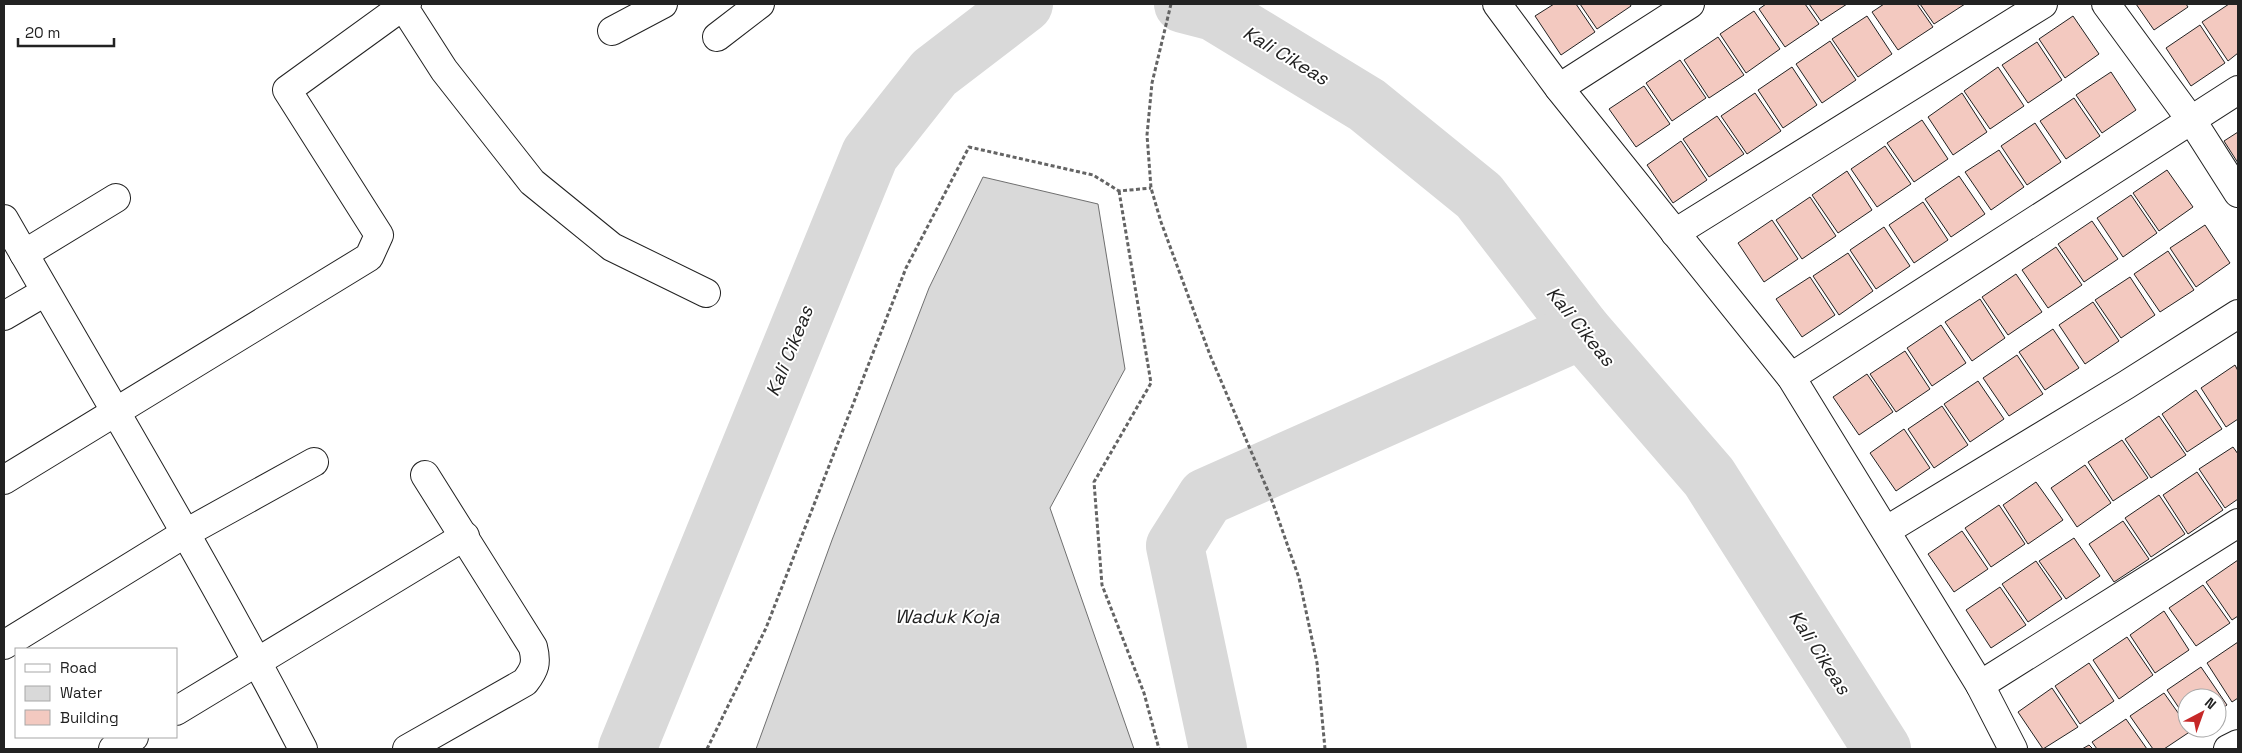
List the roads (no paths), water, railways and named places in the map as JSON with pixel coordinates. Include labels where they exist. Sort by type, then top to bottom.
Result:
[{"type":"street","points":[[4,480],[369,257],[379,235],[286,90],[404,4],[444,70],[532,182],[612,247],[706,293]]},
{"type":"street","points":[[612,31],[663,4]]},
{"type":"street","points":[[717,37],[760,4]]},
{"type":"street","points":[[1497,4],[1559,88],[1791,377],[1887,530],[1980,685],[2013,749]]},
{"type":"street","points":[[1559,88],[1690,4]]},
{"type":"street","points":[[1675,233],[2043,4]]},
{"type":"street","points":[[2106,4],[2191,120],[2238,193]]},
{"type":"street","points":[[1791,377],[2238,90]]},
{"type":"street","points":[[24,254],[116,198]]},
{"type":"street","points":[[4,219],[45,292],[117,412],[184,534],[258,662],[303,749]]},
{"type":"street","points":[[4,316],[45,292]]},
{"type":"street","points":[[1887,530],[2238,314]]},
{"type":"street","points":[[4,645],[184,534],[314,462]]},
{"type":"street","points":[[407,749],[525,682],[534,671],[536,662],[533,647],[425,475]]},
{"type":"street","points":[[1980,685],[2238,524]]},
{"type":"street","points":[[178,710],[465,536]]},
{"type":"street","points":[[113,749],[132,738]]},
{"type":"street","points":[[2228,749],[2238,744]]},
{"type":"water","name":"Waduk Koja","points":[[983,177],[1098,204],[1125,369],[1050,508],[1134,749],[756,749],[832,540],[929,288]]},
{"type":"waterway","name":"Kali Cikeas","points":[[627,749],[870,154],[934,73],[1024,4]]},
{"type":"waterway","name":"Kali Cikeas","points":[[1183,4],[1214,12],[1367,105],[1479,196],[1582,330],[1709,477],[1882,749]]},
{"type":"waterway","points":[[1218,749],[1175,546],[1206,497],[1582,330]]}]
